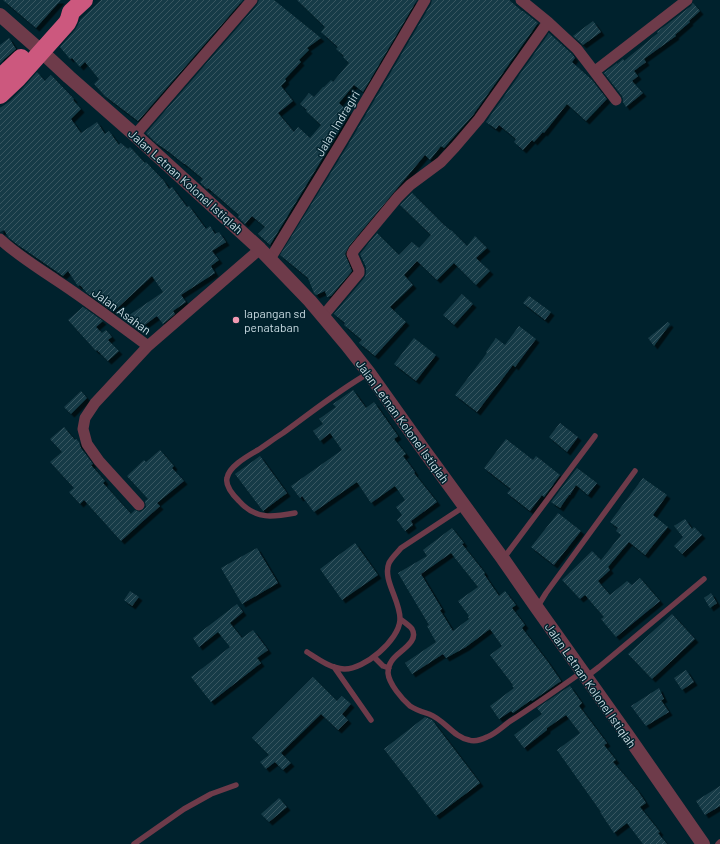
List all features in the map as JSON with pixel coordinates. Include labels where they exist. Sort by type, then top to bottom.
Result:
[{"type":"highway","points":[[0,95],[22,73],[37,48],[60,18],[78,6]]},
{"type":"highway","points":[[0,78],[37,48]]},
{"type":"street","points":[[135,135],[252,0]]},
{"type":"street","name":"Jalan Indragiri","points":[[265,254],[346,135],[425,0]]},
{"type":"street","points":[[521,0],[548,22],[577,49],[616,100]]},
{"type":"street","points":[[595,71],[687,0]]},
{"type":"street","name":"Jalan Letnan Kolonel Istiqlah","points":[[0,15],[135,135],[265,254],[323,316],[369,373],[465,506],[703,844]]},
{"type":"street","points":[[323,316],[359,273],[352,254],[354,250],[398,197],[441,162],[479,119],[548,22]]},
{"type":"street","name":"Jalan Asahan","points":[[0,239],[21,257],[95,306],[148,346],[265,254]]},
{"type":"street","points":[[139,506],[99,461],[87,444],[83,429],[85,418],[95,403],[148,346]]},
{"type":"lane","points":[[295,513],[264,516],[252,512],[239,502],[228,487],[226,480],[228,474],[237,464],[286,431],[352,383],[369,373]]},
{"type":"lane","points":[[503,559],[595,436]]},
{"type":"lane","points":[[537,608],[546,593],[635,471]]},
{"type":"lane","points":[[307,652],[334,667],[344,669],[354,668],[374,657],[391,641],[399,628],[400,619],[396,599],[388,577],[389,564],[392,558],[405,545],[465,506]]},
{"type":"lane","points":[[400,619],[411,629],[414,635],[413,639],[390,662],[388,673],[392,684],[410,706],[438,718],[459,737],[475,741],[488,737],[584,674],[599,668],[704,579]]},
{"type":"lane","points":[[374,657],[383,666],[389,668]]},
{"type":"lane","points":[[334,667],[371,720]]},
{"type":"lane","points":[[134,844],[184,809],[211,794],[236,785]]},
{"type":"building","points":[[3,0],[61,0],[36,28]]},
{"type":"building","points":[[101,0],[243,0],[138,121],[105,96],[94,84],[99,79],[85,62],[80,67],[72,58],[70,59],[60,47],[75,30],[80,20]]},
{"type":"building","points":[[259,0],[274,0],[321,38],[307,48],[309,50],[299,60],[301,62],[285,79],[286,81],[281,86],[293,101],[278,113],[294,132],[298,127],[310,138],[321,125],[300,104],[309,93],[314,97],[331,80],[333,82],[349,63],[336,49],[338,47],[321,32],[325,27],[297,0],[417,0],[363,92],[354,85],[339,103],[350,113],[270,245],[258,234],[265,227],[252,216],[245,224],[238,217],[239,215],[200,182],[203,179],[156,143],[146,133],[257,5]]},
{"type":"building","points":[[432,0],[509,0],[538,23],[473,115],[444,148],[441,146],[430,160],[425,155],[349,246],[345,254],[352,271],[331,296],[327,297],[325,291],[316,295],[308,278],[280,255],[348,145]]},
{"type":"building","points":[[693,3],[700,11],[675,35],[676,36],[644,59],[646,62],[634,71],[638,76],[632,81],[643,93],[626,107],[622,96],[604,73],[623,59],[624,61]]},
{"type":"building","points":[[593,21],[601,32],[583,45],[573,36]]},
{"type":"building","points":[[549,33],[572,54],[575,58],[572,62],[592,80],[607,99],[586,121],[567,104],[544,133],[543,132],[534,142],[532,140],[523,150],[514,142],[516,139],[499,125],[496,129],[486,122]]},
{"type":"building","points":[[9,38],[16,49],[0,63],[0,45]]},
{"type":"building","points":[[37,72],[45,81],[51,75],[74,99],[73,100],[81,109],[71,119],[81,133],[97,122],[105,134],[109,131],[119,145],[121,143],[128,149],[130,147],[164,181],[169,189],[172,187],[187,207],[189,206],[206,229],[210,226],[215,234],[219,232],[226,242],[212,251],[219,260],[211,266],[215,273],[181,295],[186,302],[173,311],[175,314],[163,324],[157,316],[138,330],[125,318],[163,292],[152,276],[113,312],[87,293],[80,285],[78,286],[68,271],[63,276],[9,238],[4,230],[0,232],[0,108],[10,101]]},
{"type":"building","points":[[412,193],[467,246],[475,236],[487,248],[476,258],[490,271],[476,285],[454,263],[437,280],[417,261],[404,275],[413,285],[390,307],[406,322],[375,356],[359,343],[362,340],[344,325],[345,323],[334,314],[365,277],[366,267],[360,254],[377,233],[399,255],[412,242],[419,248],[431,235],[400,205]]},
{"type":"building","points":[[462,294],[473,304],[454,325],[443,315]]},
{"type":"building","points":[[529,296],[551,312],[545,320],[523,303]]},
{"type":"building","points":[[83,307],[103,321],[96,327],[102,333],[106,330],[112,337],[108,340],[119,351],[108,361],[97,350],[96,351],[68,320]]},
{"type":"building","points":[[668,322],[670,324],[654,346],[648,338]]},
{"type":"building","points":[[519,326],[536,339],[515,367],[513,365],[477,412],[455,395],[487,353],[486,352],[496,338],[505,345]]},
{"type":"building","points":[[414,338],[436,355],[416,381],[394,364]]},
{"type":"building","points":[[353,390],[366,408],[374,402],[398,436],[394,439],[406,454],[403,456],[415,472],[414,473],[437,502],[411,521],[413,525],[405,531],[397,520],[402,515],[396,507],[405,500],[395,486],[371,503],[357,482],[314,512],[302,496],[300,498],[291,486],[342,450],[330,433],[320,441],[313,431],[323,424],[319,419],[336,407],[333,404]]},
{"type":"building","points":[[81,391],[87,398],[71,414],[64,407]]},
{"type":"building","points":[[560,423],[578,437],[567,452],[549,437]]},
{"type":"building","points":[[64,427],[75,440],[76,439],[79,442],[81,448],[93,464],[91,465],[105,481],[103,483],[131,514],[135,510],[140,512],[143,510],[146,507],[145,501],[148,499],[127,476],[144,460],[146,462],[160,450],[174,466],[172,468],[184,481],[157,503],[160,506],[121,541],[84,500],[80,504],[69,492],[74,488],[50,462],[62,452],[50,439]]},
{"type":"building","points":[[506,439],[533,460],[536,456],[560,475],[544,497],[542,495],[530,511],[507,493],[511,489],[484,468]]},
{"type":"building","points":[[260,456],[287,493],[263,511],[235,474]]},
{"type":"building","points":[[577,468],[597,483],[588,495],[576,485],[560,508],[551,502]]},
{"type":"building","points":[[643,478],[667,495],[653,515],[668,527],[645,555],[629,542],[608,567],[610,570],[598,581],[610,595],[627,581],[632,585],[640,578],[660,601],[616,637],[601,619],[604,617],[585,595],[580,599],[562,580],[592,551],[601,560],[621,535],[616,531],[618,528],[610,522]]},
{"type":"building","points":[[558,513],[581,531],[554,565],[531,547]]},
{"type":"building","points":[[685,519],[692,529],[694,527],[702,535],[682,554],[674,546],[683,537],[674,526]]},
{"type":"building","points":[[452,528],[464,543],[462,544],[485,573],[484,574],[499,596],[505,591],[516,605],[512,608],[525,625],[522,628],[561,681],[513,713],[511,711],[499,719],[490,706],[514,688],[490,655],[502,646],[490,629],[466,647],[446,658],[443,654],[412,674],[405,663],[436,642],[427,626],[429,625],[398,573],[427,556],[423,550]],"holes":[[[451,553],[478,587],[458,601],[469,616],[469,619],[453,631],[421,574]]]},
{"type":"building","points":[[355,543],[378,575],[342,600],[320,569]]},
{"type":"building","points":[[257,548],[278,583],[242,604],[221,568]]},
{"type":"building","points":[[130,591],[139,597],[132,606],[124,600]]},
{"type":"building","points":[[711,593],[717,603],[710,608],[704,598]]},
{"type":"building","points":[[237,604],[243,612],[230,623],[242,638],[253,630],[268,650],[257,658],[261,663],[211,702],[191,677],[230,647],[218,632],[199,647],[193,638]]},
{"type":"building","points":[[672,614],[695,639],[652,679],[628,654]]},
{"type":"building","points":[[686,670],[694,682],[682,690],[674,678]]},
{"type":"building","points":[[313,677],[337,701],[342,696],[351,704],[342,714],[348,720],[338,730],[321,714],[281,753],[291,763],[283,770],[275,762],[266,769],[260,762],[269,755],[252,738]]},
{"type":"building","points":[[570,686],[582,703],[579,706],[607,743],[604,745],[616,760],[613,762],[638,791],[646,803],[640,807],[660,832],[658,833],[667,844],[643,844],[627,823],[614,833],[557,750],[580,733],[566,715],[547,728],[547,730],[524,748],[514,735],[542,714],[537,708]]},
{"type":"building","points":[[659,688],[664,699],[661,700],[669,712],[646,726],[631,706]]},
{"type":"building","points":[[425,717],[432,720],[480,783],[436,816],[384,749]]},
{"type":"building","points":[[720,786],[720,806],[705,815],[696,801]]},
{"type":"building","points":[[279,798],[287,807],[269,822],[261,814]]},
{"type":"place","name":"lapangan sd penataban","points":[[236,320]]}]
